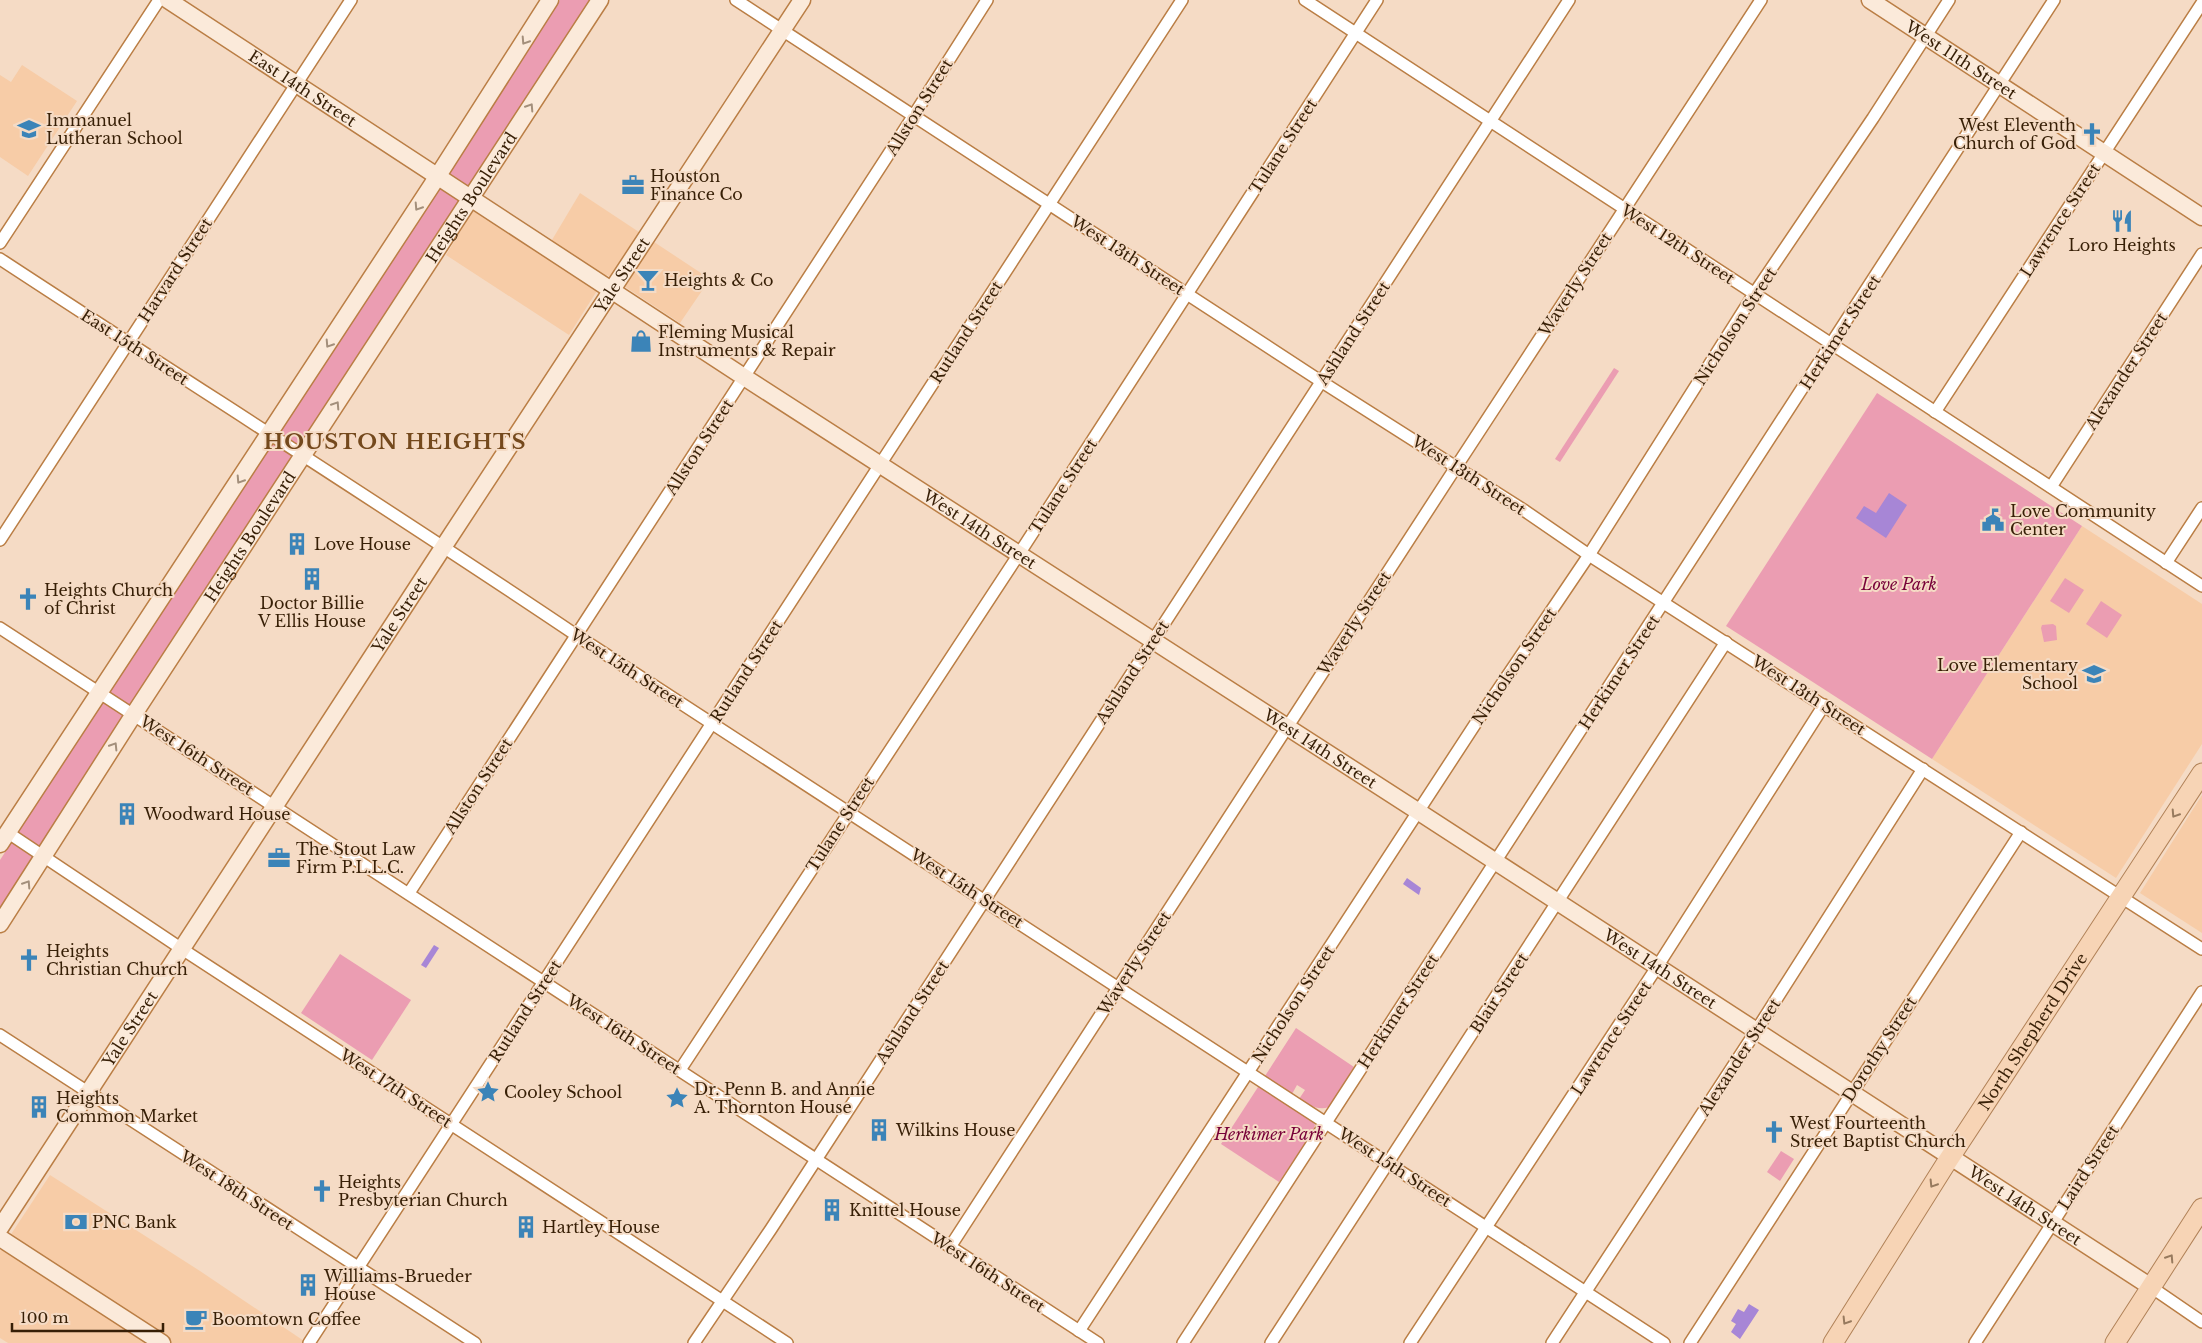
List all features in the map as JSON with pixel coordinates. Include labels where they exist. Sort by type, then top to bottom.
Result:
[{"type":"main road","name":"East 14th Street","points":[[168,0],[438,176]]},
{"type":"main road","points":[[4,838],[270,435],[550,0]]},
{"type":"main road","name":"Heights Boulevard","points":[[0,924],[134,714],[600,0]]},
{"type":"main road","name":"Yale Street","points":[[0,1228],[802,0]]},
{"type":"main road","name":"West 11th Street","points":[[1870,0],[2202,217]]},
{"type":"main road","name":"West 14th Street","points":[[438,176],[744,377],[1558,901],[2151,1287]]},
{"type":"main road","name":"North Shepherd Drive","points":[[1833,1343],[1951,1157],[2202,773]]},
{"type":"main road","points":[[2115,1343],[2202,1208]]},
{"type":"main road","points":[[0,1238],[162,1343]]},
{"type":"street","points":[[0,243],[159,0]]},
{"type":"street","name":"Harvard Street","points":[[0,540],[351,0]]},
{"type":"street","name":"West 13th Street","points":[[736,0],[1186,294],[1456,467],[1588,555],[1665,602],[2202,949]]},
{"type":"street","name":"Allston Street","points":[[409,893],[987,0]]},
{"type":"street","name":"Rutland Street","points":[[309,1343],[1182,0]]},
{"type":"street","name":"West 12th Street","points":[[1305,0],[2202,586]]},
{"type":"street","name":"Tulane Street","points":[[680,1070],[848,811],[1019,554],[1377,0]]},
{"type":"street","name":"Ashland Street","points":[[694,1343],[985,900],[1569,0]]},
{"type":"street","name":"Waverly Street","points":[[950,1248],[1118,986],[1761,0]]},
{"type":"street","name":"Nicholson Street","points":[[1079,1331],[1487,706],[1588,555],[1754,294],[1873,118],[1949,0]]},
{"type":"street","name":"Herkimer Street","points":[[1182,1343],[1665,602],[2054,0]]},
{"type":"street","name":"Lawrence Street","points":[[1935,412],[2202,3]]},
{"type":"street","name":"Alexander Street","points":[[2051,487],[2202,254]]},
{"type":"street","name":"East 15th Street","points":[[0,259],[270,435]]},
{"type":"street","name":"West 15th Street","points":[[270,435],[444,546],[576,635],[1664,1343]]},
{"type":"street","points":[[2166,563],[2202,508]]},
{"type":"street","name":"West 16th Street","points":[[0,628],[275,805],[1079,1331],[1091,1341]]},
{"type":"street","name":"Blair Street","points":[[1271,1343],[1726,642]]},
{"type":"street","name":"Lawrence Street","points":[[1410,1343],[1488,1228],[1824,705]]},
{"type":"street","name":"Alexander Street","points":[[1552,1343],[1756,1031],[1923,768]]},
{"type":"street","name":"Dorothy Street","points":[[1690,1343],[2021,832]]},
{"type":"street","name":"West 17th Street","points":[[4,838],[44,857],[787,1343]]},
{"type":"street","name":"Laird Street","points":[[1975,1343],[2202,992]]},
{"type":"street","name":"West 18th Street","points":[[0,1035],[475,1343]]},
{"type":"street","name":"West 14th Street","points":[[2151,1287],[2202,1322]]},
{"type":"shaded area","name":"Immanuel Lutheran School","points":[[22,65],[77,101],[28,176],[0,157],[0,75],[11,82]]},
{"type":"shaded area","points":[[580,193],[710,279],[680,323],[607,275],[569,335],[446,255],[474,209],[543,255]]},
{"type":"shaded area","points":[[1889,493],[1907,505],[1886,538],[1856,518],[1864,506],[1876,513]]},
{"type":"shaded area","name":"Love Elementary School","points":[[2082,526],[2202,604],[2202,744],[2116,878],[1932,759]]},
{"type":"shaded area","points":[[2202,795],[2202,933],[2140,893]]},
{"type":"shaded area","points":[[1407,878],[1421,888],[1419,895],[1403,884]]},
{"type":"shaded area","points":[[434,945],[439,948],[426,968],[421,965]]},
{"type":"shaded area","points":[[50,1175],[200,1271],[307,1343],[8,1343],[0,1338],[0,1251]]},
{"type":"shaded area","points":[[1749,1304],[1759,1310],[1740,1339],[1731,1332],[1736,1324],[1731,1321],[1738,1309],[1744,1312]]},
{"type":"green space","points":[[560,0],[592,0],[0,908],[0,860]]},
{"type":"green space","points":[[1614,368],[1619,371],[1560,462],[1555,459]]},
{"type":"green space","name":"Love Park","points":[[1877,393],[2082,526],[1932,759],[1726,626]]},
{"type":"green space","points":[[2065,578],[2084,590],[2069,613],[2050,601]]},
{"type":"green space","points":[[2101,601],[2122,615],[2107,638],[2086,624]]},
{"type":"green space","points":[[2053,624],[2056,626],[2057,640],[2044,642],[2042,625]]},
{"type":"green space","points":[[340,954],[411,1000],[372,1060],[301,1013]]},
{"type":"green space","points":[[1296,1028],[1354,1067],[1329,1107],[1317,1108],[1310,1105],[1299,1099],[1305,1090],[1297,1085],[1292,1094],[1265,1076]]},
{"type":"green space","name":"Herkimer Park","points":[[1260,1084],[1312,1120],[1315,1125],[1313,1131],[1279,1182],[1221,1144]]},
{"type":"green space","points":[[1781,1151],[1794,1159],[1780,1181],[1767,1172]]},
{"type":"place","name":"Immanuel Lutheran School","points":[[29,129]]},
{"type":"place","name":"West Eleventh Church of God","points":[[2092,134]]},
{"type":"place","name":"Houston Finance Co","points":[[633,185]]},
{"type":"place","name":"Loro Heights","points":[[2122,221]]},
{"type":"place","name":"Heights & Co","points":[[648,280]]},
{"type":"place","name":"Fleming Musical Instruments & Repair","points":[[641,341]]},
{"type":"place","name":"Love Community Center","points":[[1993,520]]},
{"type":"place","name":"Love House","points":[[297,544]]},
{"type":"place","name":"Doctor Billie V Ellis House","points":[[312,579]]},
{"type":"place","name":"Heights Church of Christ","points":[[28,599]]},
{"type":"place","name":"Love Elementary School","points":[[2094,674]]},
{"type":"place","name":"Woodward House","points":[[127,814]]},
{"type":"place","name":"The Stout Law Firm P.L.L.C.","points":[[279,858]]},
{"type":"place","name":"Heights Christian Church","points":[[29,960]]},
{"type":"place","name":"Cooley School","points":[[488,1092]]},
{"type":"place","name":"Dr. Penn B. and Annie A. Thornton House","points":[[677,1098]]},
{"type":"place","name":"Heights Common Market","points":[[39,1107]]},
{"type":"place","name":"Wilkins House","points":[[879,1130]]},
{"type":"place","name":"West Fourteenth Street Baptist Church","points":[[1774,1132]]},
{"type":"place","name":"Heights Presbyterian Church","points":[[322,1191]]},
{"type":"place","name":"Knittel House","points":[[832,1210]]},
{"type":"place","name":"PNC Bank","points":[[76,1222]]},
{"type":"place","name":"Hartley House","points":[[526,1227]]},
{"type":"place","name":"Williams-Brueder House","points":[[308,1285]]},
{"type":"place","name":"Boomtown Coffee","points":[[196,1319]]},
{"type":"district","name":"HOUSTON HEIGHTS","points":[[395,442]]}]
